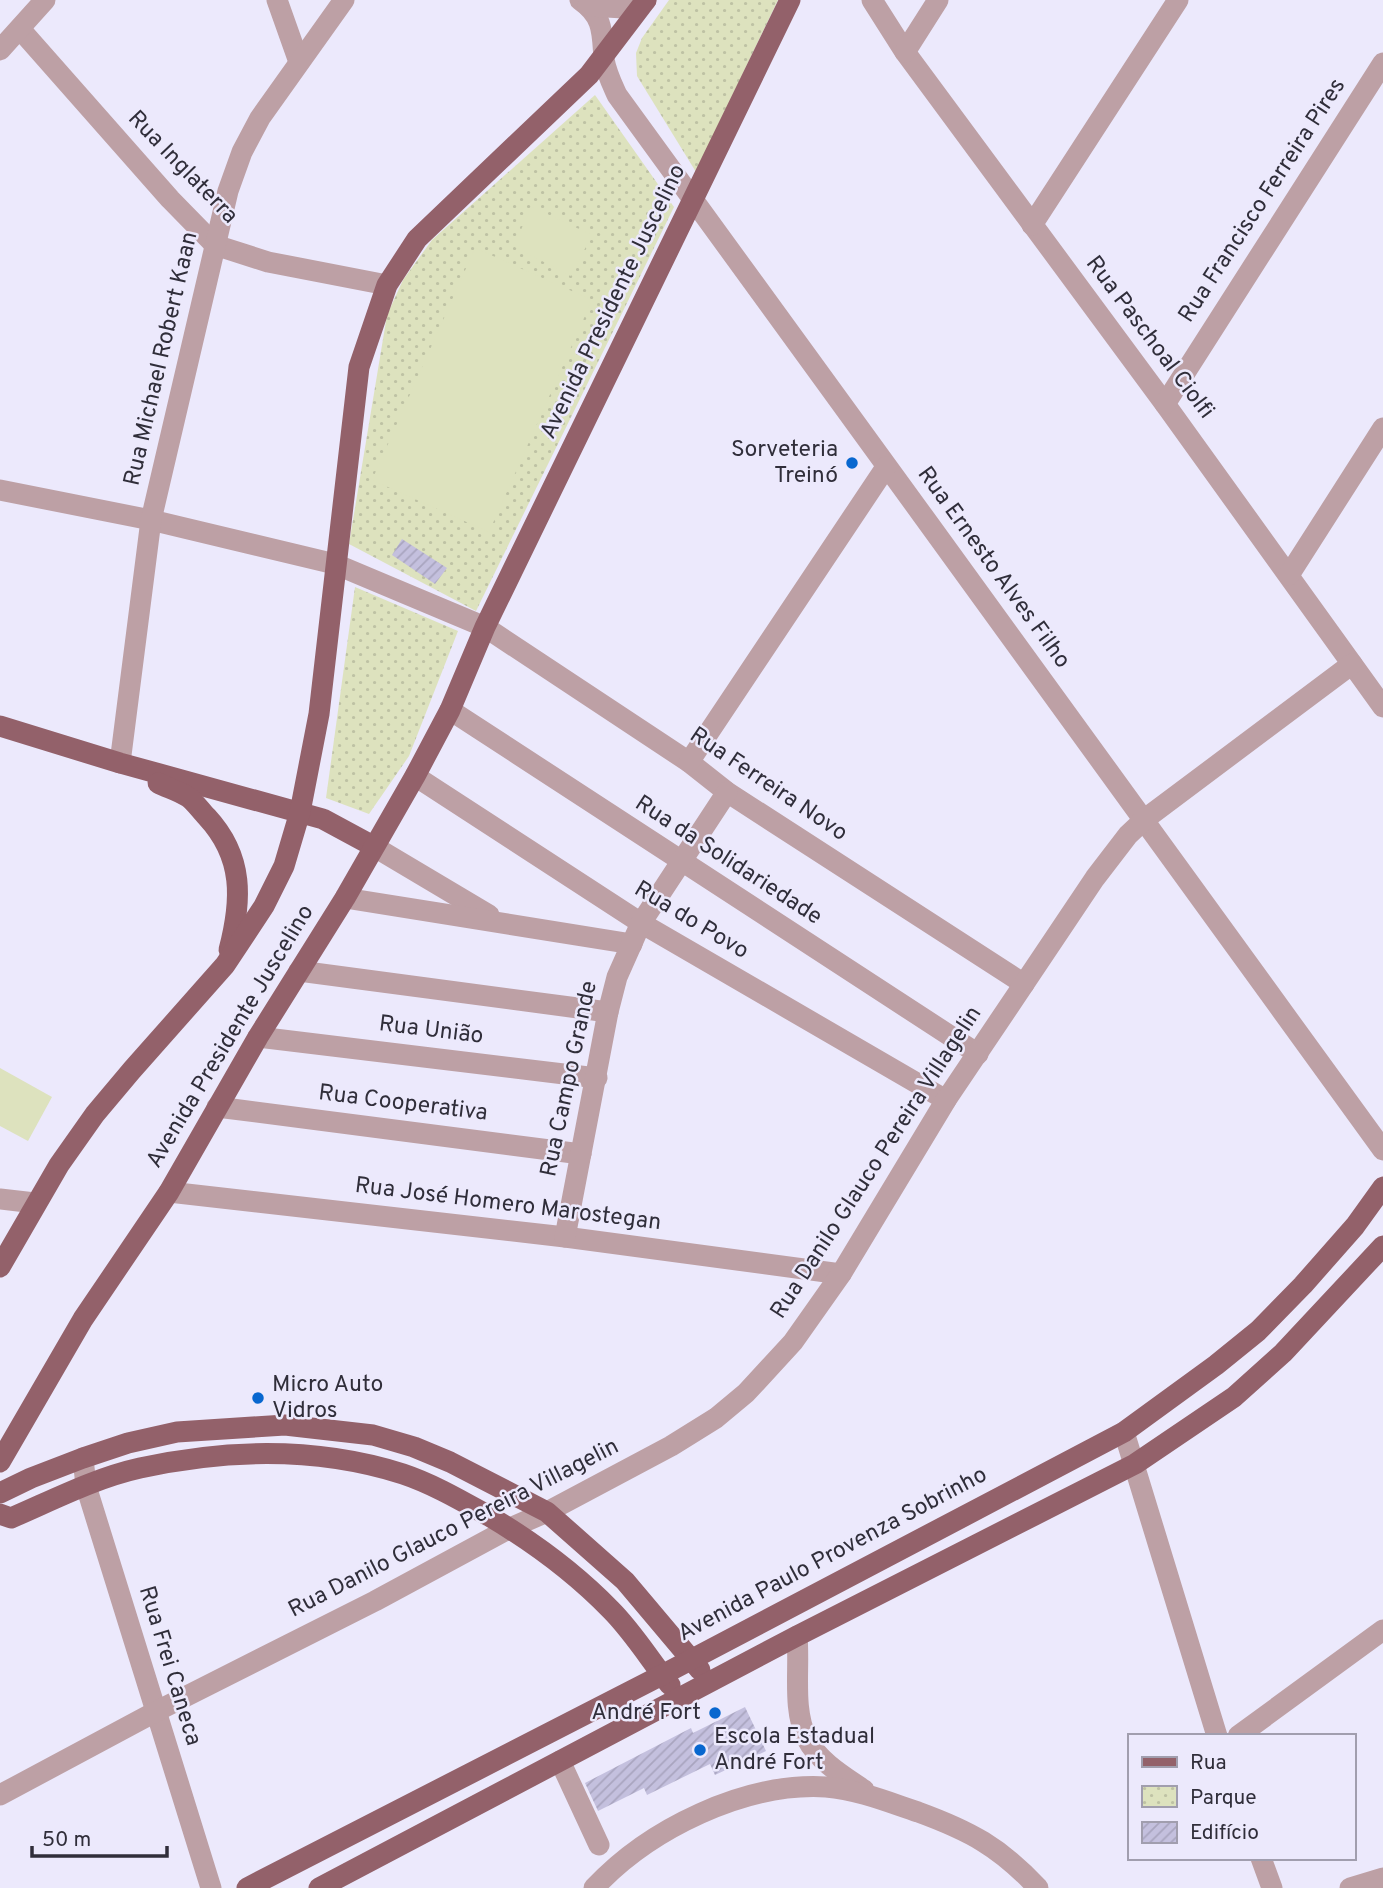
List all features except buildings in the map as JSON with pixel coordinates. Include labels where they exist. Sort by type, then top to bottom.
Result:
[{"type":"main road","name":"Avenida Presidente Juscelino","points":[[0,1267],[35,1203],[95,1114],[225,965],[264,906],[284,866],[300,812],[318,714],[359,367],[387,285],[417,239],[581,83],[604,58],[646,0]]},
{"type":"main road","name":"Avenida Presidente Juscelino","points":[[4,1455],[83,1319],[169,1192],[258,1037],[345,898],[415,776],[450,710],[485,627],[790,0]]},
{"type":"main road","points":[[0,726],[120,763],[323,819],[373,846]]},
{"type":"main road","points":[[120,763],[189,798],[219,829],[228,846],[236,868],[238,889],[237,918],[225,965]]},
{"type":"main road","name":"Avenida Paulo Provenza Sobrinho","points":[[247,1888],[662,1675],[1124,1432],[1258,1331],[1355,1226],[1383,1187]]},
{"type":"main road","points":[[320,1888],[797,1636],[1135,1464],[1234,1397],[1283,1353],[1383,1246]]},
{"type":"main road","points":[[0,1493],[83,1458],[128,1443],[177,1432],[285,1425],[373,1435],[414,1447],[491,1481],[547,1512],[625,1581],[692,1659],[709,1683]]},
{"type":"main road","points":[[0,1514],[11,1518],[86,1486],[139,1469],[205,1457],[266,1453],[333,1458],[405,1475],[510,1528],[569,1570],[612,1611],[681,1697]]},
{"type":"main road","points":[[4,1455],[31,1478]]},
{"type":"street","points":[[0,50],[45,0]]},
{"type":"street","points":[[276,0],[299,62]]},
{"type":"street","name":"Rua Michael Robert Kaan","points":[[120,763],[151,520],[228,191],[242,152],[260,118],[344,0]]},
{"type":"street","name":"Rua Ernesto Alves Filho","points":[[584,3],[611,9],[624,8],[646,0]]},
{"type":"street","name":"Rua Paschoal Ciolfi","points":[[872,0],[905,52],[1166,404],[1383,707]]},
{"type":"street","points":[[905,52],[938,0]]},
{"type":"street","points":[[1032,225],[1178,0]]},
{"type":"street","name":"Rua Ernesto Alves Filho","points":[[584,3],[600,24],[605,46],[604,58],[617,95],[1383,1150]]},
{"type":"street","name":"Rua Inglaterra","points":[[20,29],[170,199],[215,245],[268,262],[387,285]]},
{"type":"street","name":"Rua Francisco Ferreira Pires","points":[[1166,404],[1383,63]]},
{"type":"street","points":[[1289,575],[1383,428]]},
{"type":"street","points":[[689,762],[886,467]]},
{"type":"street","points":[[0,490],[151,520],[335,564],[485,627]]},
{"type":"street","name":"Rua Ferreira Novo","points":[[485,627],[689,762],[727,792],[1024,984]]},
{"type":"street","name":"Rua Danilo Glauco Pereira Villagelin","points":[[0,1795],[155,1712],[375,1601],[671,1446],[716,1418],[746,1393],[793,1342],[841,1274],[946,1100],[1095,878],[1128,835],[1145,819],[1352,664]]},
{"type":"street","name":"Rua da Solidariedade","points":[[450,710],[978,1055]]},
{"type":"street","name":"Rua do Povo","points":[[415,776],[642,923],[946,1100]]},
{"type":"street","name":"Rua Campo Grande","points":[[565,1237],[617,977],[642,923],[727,792]]},
{"type":"street","points":[[373,846],[500,921]]},
{"type":"street","points":[[345,898],[632,944]]},
{"type":"street","points":[[299,971],[608,1012]]},
{"type":"street","name":"Rua União","points":[[258,1037],[597,1078]]},
{"type":"street","name":"Rua Cooperativa","points":[[217,1107],[581,1154]]},
{"type":"street","name":"Rua José Homero Marostegan","points":[[169,1192],[565,1237],[841,1274]]},
{"type":"street","points":[[0,1199],[35,1203]]},
{"type":"street","points":[[1124,1432],[1216,1734]]},
{"type":"street","name":"Rua Frei Caneca","points":[[83,1458],[86,1486],[211,1888]]},
{"type":"street","points":[[1241,1734],[1383,1630]]},
{"type":"street","points":[[797,1636],[801,1723],[808,1741],[830,1765],[871,1795]]},
{"type":"street","points":[[560,1761],[599,1845]]},
{"type":"street","points":[[594,1888],[645,1843],[695,1815],[753,1795],[825,1787],[871,1795],[962,1828],[989,1844],[1021,1869],[1038,1888]]},
{"type":"street","points":[[1262,1860],[1272,1888]]},
{"type":"street","points":[[1350,1888],[1383,1878]]},
{"type":"green space","points":[[669,0],[778,0],[696,172],[637,76],[636,53],[642,38]]},
{"type":"green space","points":[[595,95],[674,207],[476,611],[349,544],[387,315],[403,280],[432,240]]},
{"type":"green space","points":[[532,207],[592,235],[571,276],[513,246]]},
{"type":"green space","points":[[475,248],[592,300],[489,532],[372,480]]},
{"type":"green space","points":[[355,587],[458,631],[409,756],[369,814],[326,798]]},
{"type":"green space","points":[[0,1068],[52,1097],[28,1141],[0,1126]]},
{"type":"place","name":"Sorveteria Treinó","points":[[852,463]]},
{"type":"place","name":"Micro Auto Vidros","points":[[258,1398]]},
{"type":"place","name":"André Fort","points":[[715,1713]]},
{"type":"place","name":"Escola Estadual André Fort","points":[[700,1750]]}]
